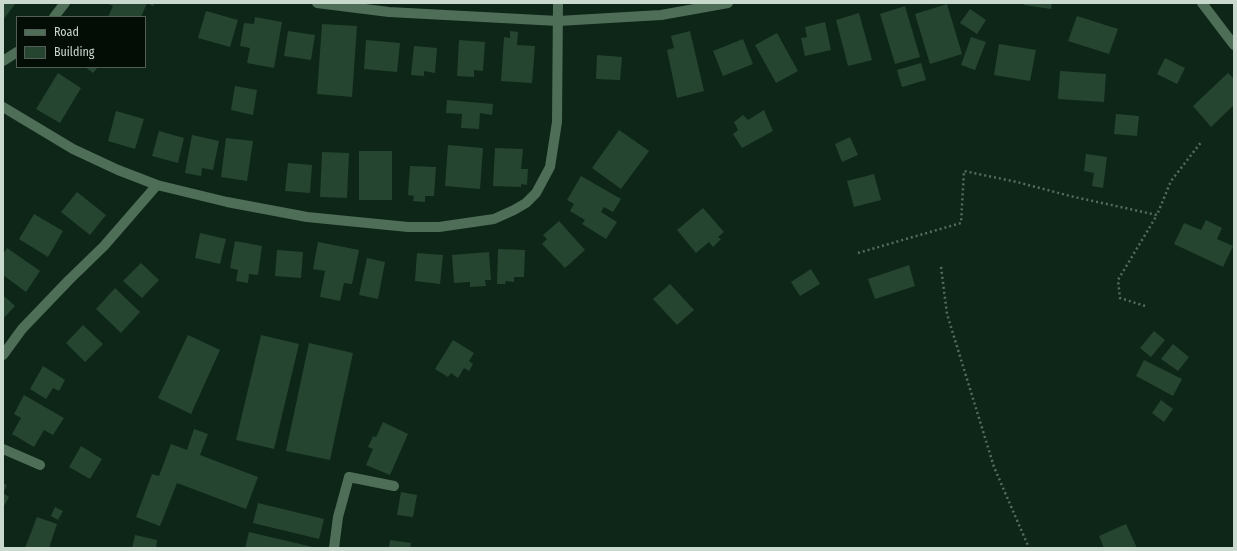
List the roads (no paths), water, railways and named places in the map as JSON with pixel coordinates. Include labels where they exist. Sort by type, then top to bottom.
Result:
[{"type":"street","points":[[55,16],[65,3]]},
{"type":"street","points":[[317,3],[389,12],[558,21],[661,15],[728,3]]},
{"type":"street","points":[[3,107],[73,149],[118,170],[156,185],[227,202],[307,217],[408,227],[439,226],[494,219],[526,203],[536,193],[550,168],[557,122],[558,3]]},
{"type":"street","points":[[1202,3],[1234,45]]},
{"type":"street","points":[[3,61],[16,53]]},
{"type":"street","points":[[3,354],[22,329],[104,246],[156,185]]},
{"type":"street","points":[[3,449],[40,465]]},
{"type":"street","points":[[334,548],[338,517],[349,477],[394,486]]}]
